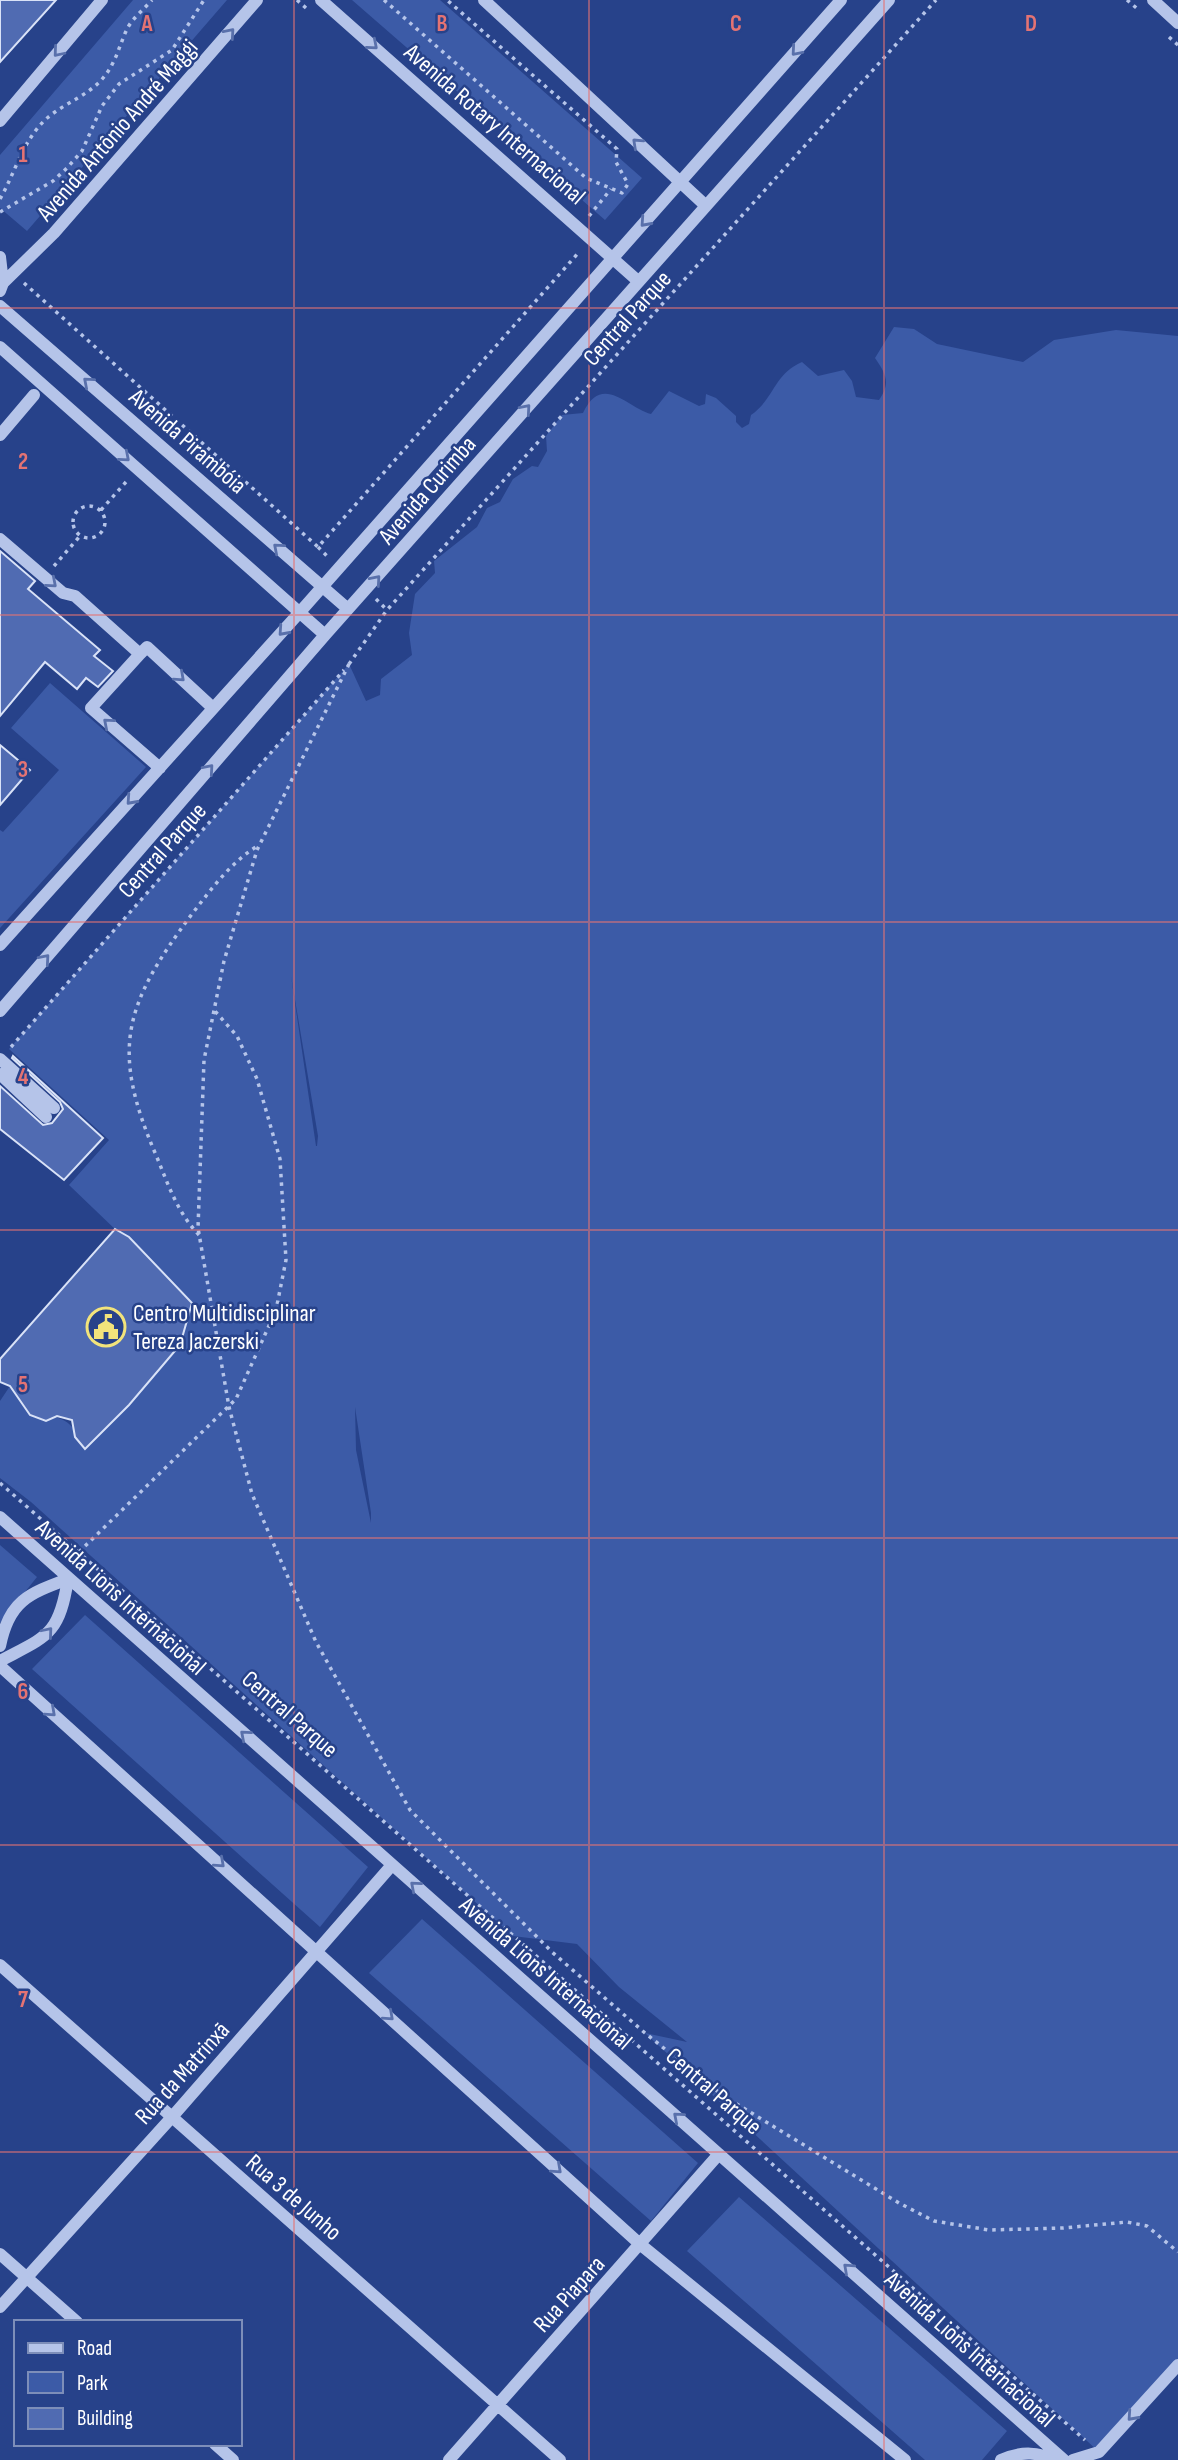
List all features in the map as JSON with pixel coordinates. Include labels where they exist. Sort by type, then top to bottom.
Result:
[{"type":"street","points":[[0,121],[102,0]]},
{"type":"street","name":"Avenida Antônio André Maggi","points":[[1,287],[54,233],[257,0]]},
{"type":"street","name":"Avenida Rotary Internacional","points":[[321,0],[639,281]]},
{"type":"street","points":[[484,0],[705,205]]},
{"type":"street","name":"Avenida Curimba","points":[[0,945],[323,586],[841,0]]},
{"type":"street","name":"Avenida Curimba","points":[[1,1010],[324,635],[889,0]]},
{"type":"street","points":[[1153,0],[1178,23]]},
{"type":"street","name":"Avenida Antônio André Maggi","points":[[0,257],[1,287]]},
{"type":"street","name":"Avenida Pirambóia","points":[[0,306],[348,608]]},
{"type":"street","points":[[0,346],[324,635]]},
{"type":"street","points":[[0,435],[34,395]]},
{"type":"street","points":[[0,539],[63,593],[75,596],[140,654]]},
{"type":"street","points":[[160,768],[91,708],[147,647],[214,708]]},
{"type":"street","points":[[0,1059],[50,1112],[0,1074]]},
{"type":"street","name":"Avenida Lions Internacional","points":[[0,1517],[1062,2460]]},
{"type":"street","points":[[0,1646],[4,1627],[18,1604],[28,1596],[68,1579]]},
{"type":"street","points":[[68,1579],[54,1628],[38,1643],[0,1664],[640,2245],[905,2460]]},
{"type":"street","name":"Rua da Matrinxã","points":[[0,2306],[172,2117],[392,1865]]},
{"type":"street","name":"Rua 3 de Junho","points":[[0,1965],[560,2460]]},
{"type":"street","name":"Rua Piapara","points":[[449,2460],[719,2154]]},
{"type":"street","points":[[0,2254],[75,2320]]},
{"type":"street","points":[[1073,2460],[1099,2452],[1178,2365]]},
{"type":"street","points":[[217,2446],[233,2460]]},
{"type":"street","points":[[1001,2460],[1033,2452],[1062,2460]]},
{"type":"path","points":[[0,199],[20,152],[32,134],[56,111],[104,78],[115,60],[127,29],[152,0]]},
{"type":"path","points":[[0,212],[52,181],[67,168],[82,151],[102,106],[119,83],[172,50],[204,0]]},
{"type":"path","points":[[297,0],[308,9]]},
{"type":"path","points":[[384,0],[586,178],[621,193],[628,184],[616,162],[617,149],[447,0]]},
{"type":"path","name":"Central Parque","points":[[9,1049],[349,664],[387,610],[936,0]]},
{"type":"path","points":[[24,284],[318,547],[582,249],[568,237],[580,227],[611,189]]},
{"type":"path","points":[[101,510],[126,482]]},
{"type":"path","points":[[90,505],[101,510],[106,519],[100,534],[91,538],[80,536],[72,522],[76,512],[90,505]]},
{"type":"path","points":[[54,566],[80,536]]},
{"type":"path","name":"Central Parque","points":[[349,664],[260,844],[224,961],[204,1060],[200,1236],[229,1407],[252,1494],[277,1558],[316,1642],[410,1810],[552,1952],[645,2033],[722,2095],[899,2203],[934,2221],[989,2230],[1063,2228],[1127,2222],[1147,2226],[1178,2252]]},
{"type":"path","points":[[200,1236],[175,1202],[141,1123],[128,1067],[130,1030],[140,999],[160,960],[184,925],[241,856],[260,844]]},
{"type":"path","points":[[79,1552],[236,1399],[276,1310],[286,1260],[280,1159],[257,1079],[237,1036],[214,1010]]},
{"type":"path","name":"Central Parque","points":[[0,1483],[1099,2452]]},
{"type":"green space","points":[[133,0],[227,0],[27,231],[0,208],[0,155]]},
{"type":"green space","points":[[352,0],[440,0],[642,178],[605,220]]},
{"type":"green space","points":[[894,327],[914,329],[937,344],[1023,362],[1054,340],[1116,330],[1178,336],[1178,2366],[1099,2452],[645,2033],[687,2042],[619,1987],[577,1944],[513,1936],[31,1502],[0,1478],[0,1401],[10,1386],[30,1415],[51,1416],[65,1421],[75,1430],[85,1448],[180,1345],[192,1303],[69,1185],[109,1140],[9,1049],[349,664],[366,701],[380,695],[381,679],[412,655],[409,633],[415,594],[435,573],[434,561],[477,527],[487,508],[500,502],[513,479],[532,466],[538,467],[547,451],[546,436],[562,415],[583,413],[590,401],[598,395],[607,394],[651,414],[669,391],[699,406],[705,404],[706,394],[716,398],[736,416],[736,422],[742,428],[749,424],[751,415],[785,373],[802,362],[818,376],[844,370],[852,381],[856,397],[879,400],[885,389],[886,379],[875,358]],"holes":[[[291,976],[318,1136],[317,1146],[316,1146]],[[355,1407],[371,1513],[371,1523],[356,1450]]]},
{"type":"green space","points":[[50,683],[146,767],[0,928],[0,830],[3,832],[59,770],[11,728]]},
{"type":"green space","points":[[0,1545],[37,1577],[0,1623]]},
{"type":"green space","points":[[85,1615],[368,1867],[320,1927],[32,1669]]},
{"type":"green space","points":[[422,1919],[698,2163],[651,2221],[369,1973]]},
{"type":"green space","points":[[739,2197],[1007,2431],[982,2460],[925,2460],[687,2251]]},
{"type":"building","points":[[0,0],[56,0],[0,62]]},
{"type":"building","points":[[0,551],[35,581],[28,589],[100,650],[94,656],[113,671],[98,687],[86,678],[77,689],[45,662],[0,716]]},
{"type":"building","points":[[0,745],[30,770],[0,805]]},
{"type":"building","points":[[13,1056],[103,1138],[64,1180],[0,1129],[0,1086],[43,1125],[52,1123],[63,1109],[60,1102],[12,1058]]},
{"type":"building","name":"Centro Multidisciplinar Tereza Jaczerski","points":[[115,1229],[129,1237],[192,1303],[180,1345],[129,1405],[85,1449],[75,1437],[72,1420],[57,1416],[46,1421],[30,1415],[10,1386],[0,1382],[0,1359]]},
{"type":"place","name":"Centro Multidisciplinar Tereza Jaczerski","points":[[106,1327]]}]
